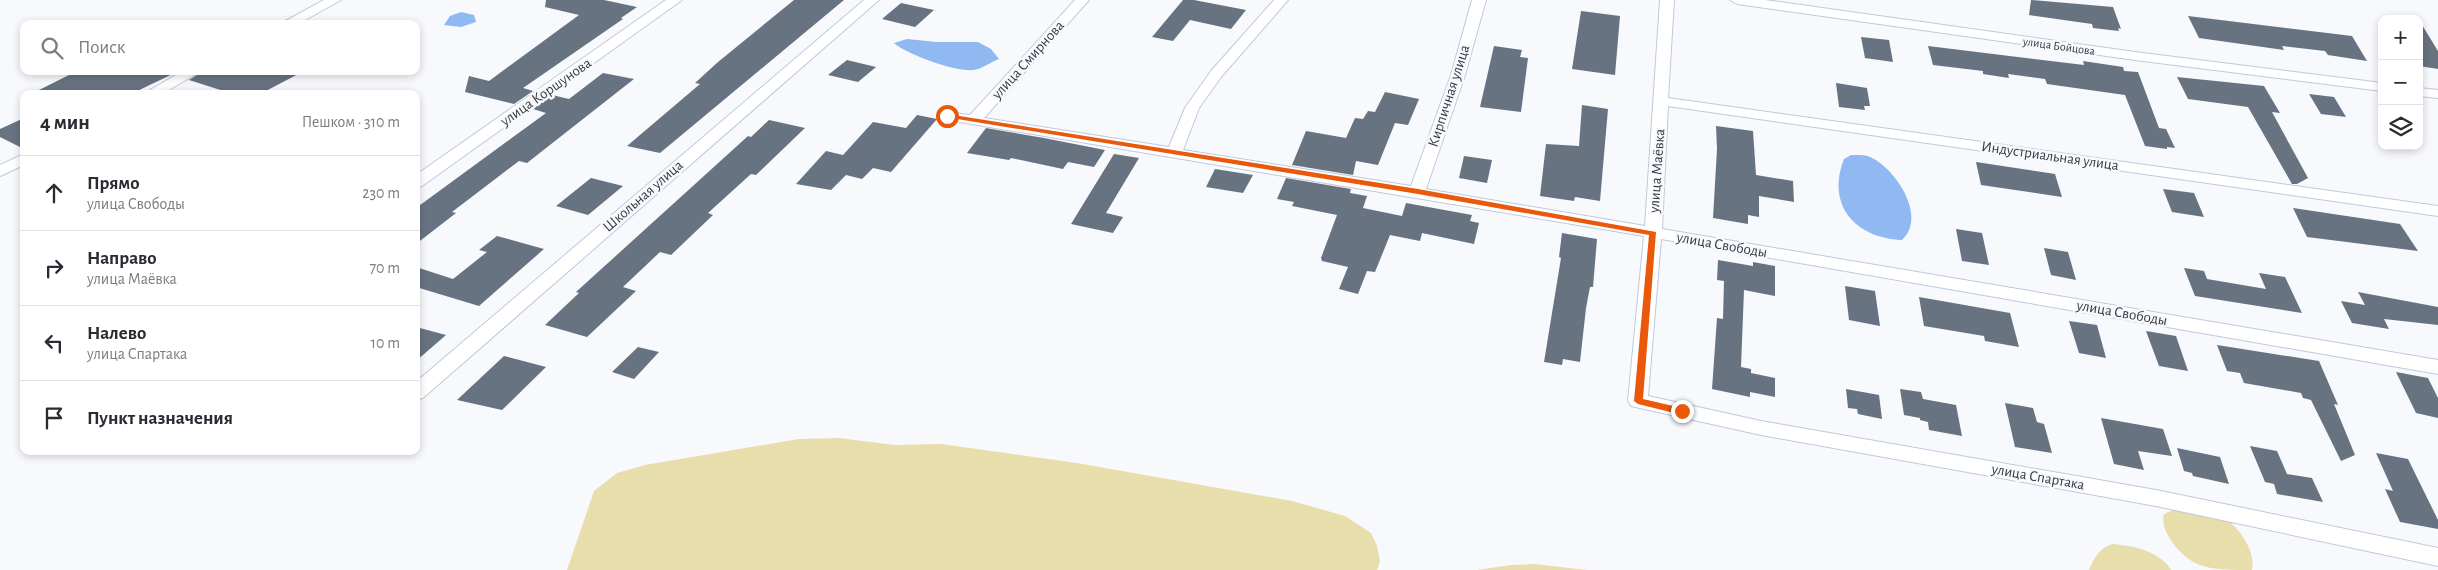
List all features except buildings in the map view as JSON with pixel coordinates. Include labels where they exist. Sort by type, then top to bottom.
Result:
[{"type":"street","points":[[295,20],[334,0]]},
{"type":"street","name":"улица Коршунова","points":[[420,180],[675,0]]},
{"type":"street","name":"Школьная улица","points":[[420,390],[872,0]]},
{"type":"street","name":"улица Смирнова","points":[[974,120],[1082,0]]},
{"type":"street","points":[[1174,154],[1197,101],[1216,74],[1281,0]]},
{"type":"street","name":"Кирпичная улица","points":[[1418,192],[1458,75],[1479,0]]},
{"type":"street","name":"улица Маёвка","points":[[1638,401],[1653,234],[1667,0]]},
{"type":"street","name":"улица Бойцова","points":[[1737,0],[2135,56],[2378,86]]},
{"type":"street","points":[[158,90],[186,75]]},
{"type":"street","points":[[2423,92],[2438,94]]},
{"type":"street","name":"Индустриальная улица","points":[[1662,101],[2438,211]]},
{"type":"street","name":"улица Свободы","points":[[947,116],[1418,192],[1653,234],[2438,367]]},
{"type":"street","points":[[0,171],[20,161]]},
{"type":"street","name":"улица Спартака","points":[[1638,401],[1761,428],[2156,498],[2438,557]]},
{"type":"shaded area","points":[[839,438],[894,445],[941,444],[1077,463],[1292,501],[1345,516],[1371,533],[1377,546],[1380,561],[1377,570],[567,570],[594,491],[617,473],[645,465],[799,439]]},
{"type":"shaded area","points":[[2173,510],[2209,515],[2227,520],[2242,536],[2250,549],[2253,563],[2252,570],[2214,568],[2204,566],[2186,557],[2170,539],[2164,527],[2164,514]]},
{"type":"shaded area","points":[[2113,544],[2138,548],[2153,554],[2160,558],[2171,570],[2089,570],[2098,553],[2105,547]]},
{"type":"shaded area","points":[[1535,564],[1587,570],[1477,570],[1511,565]]},
{"type":"water","points":[[461,12],[474,15],[476,22],[461,27],[444,25],[450,16]]},
{"type":"water","points":[[907,39],[937,42],[978,42],[991,49],[999,59],[974,70],[944,66],[910,53],[894,43]]},
{"type":"water","points":[[1851,155],[1871,157],[1883,165],[1900,184],[1910,208],[1911,219],[1909,230],[1902,240],[1885,238],[1871,233],[1858,226],[1849,216],[1842,204],[1839,191],[1839,176],[1844,159]]},
{"type":"route","points":[[947,116],[1418,192],[1653,234],[1638,401],[1682,411]]}]
